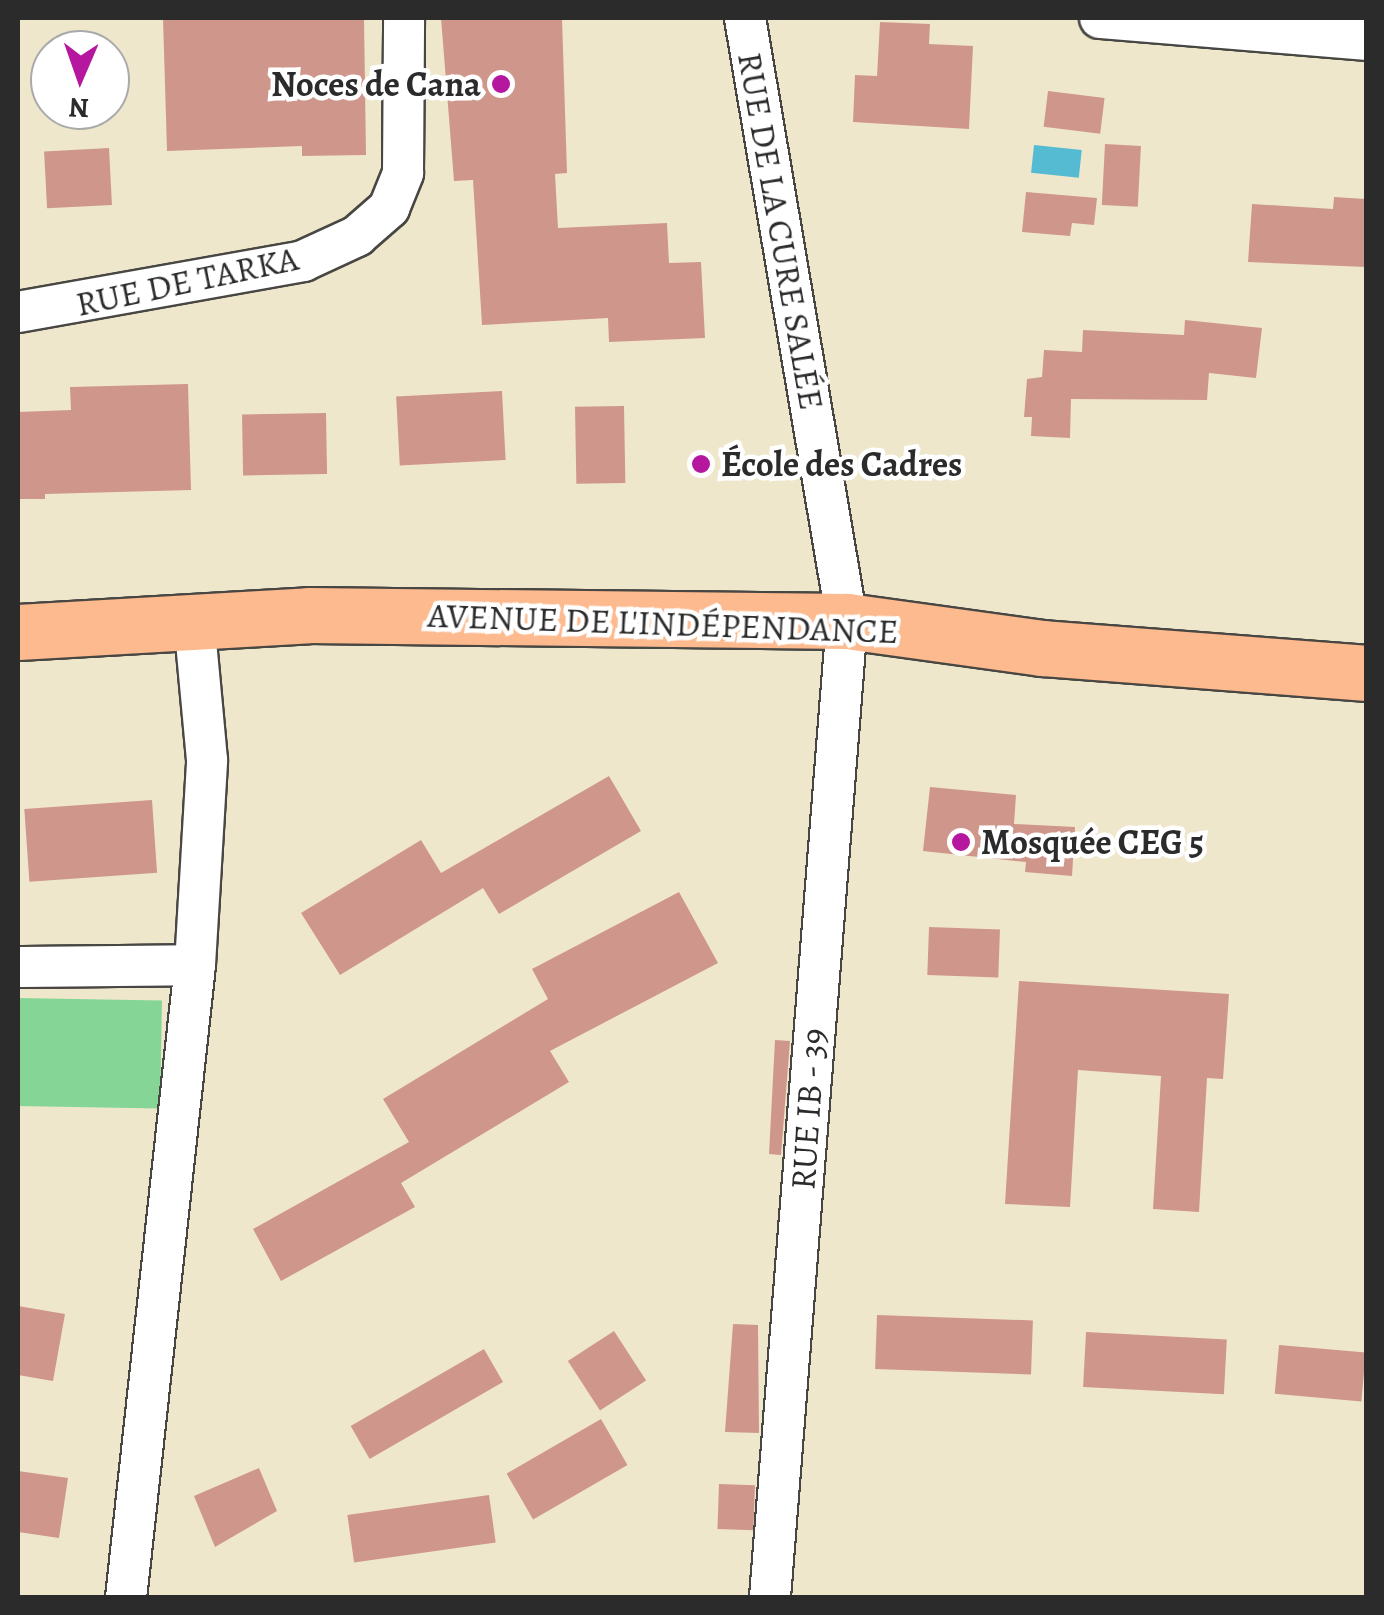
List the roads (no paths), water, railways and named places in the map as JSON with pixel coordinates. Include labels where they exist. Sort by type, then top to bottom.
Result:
[{"type":"highway","name":"AVENUE DE L'INDÉPENDANCE","points":[[18,632],[194,619],[329,615],[847,621],[1042,648],[1366,673]]},
{"type":"street","name":"RUE DE TARKA","points":[[18,312],[303,261],[356,236],[389,208],[403,172],[404,18]]},
{"type":"street","name":"RUE DE LA CURE SALÉE","points":[[745,18],[847,621]]},
{"type":"street","points":[[1100,18],[1366,40]]},
{"type":"street","points":[[126,1598],[194,965],[207,760],[194,619]]},
{"type":"street","name":"RUE IB - 39","points":[[770,1598],[847,621]]},
{"type":"street","points":[[18,966],[194,965]]},
{"type":"water","points":[[1034,145],[1082,150],[1079,178],[1031,173]]},
{"type":"place","name":"Noces de Cana","points":[[501,84]]},
{"type":"place","name":"École des Cadres","points":[[701,464]]},
{"type":"place","name":"Mosquée CEG 5","points":[[961,842]]}]
